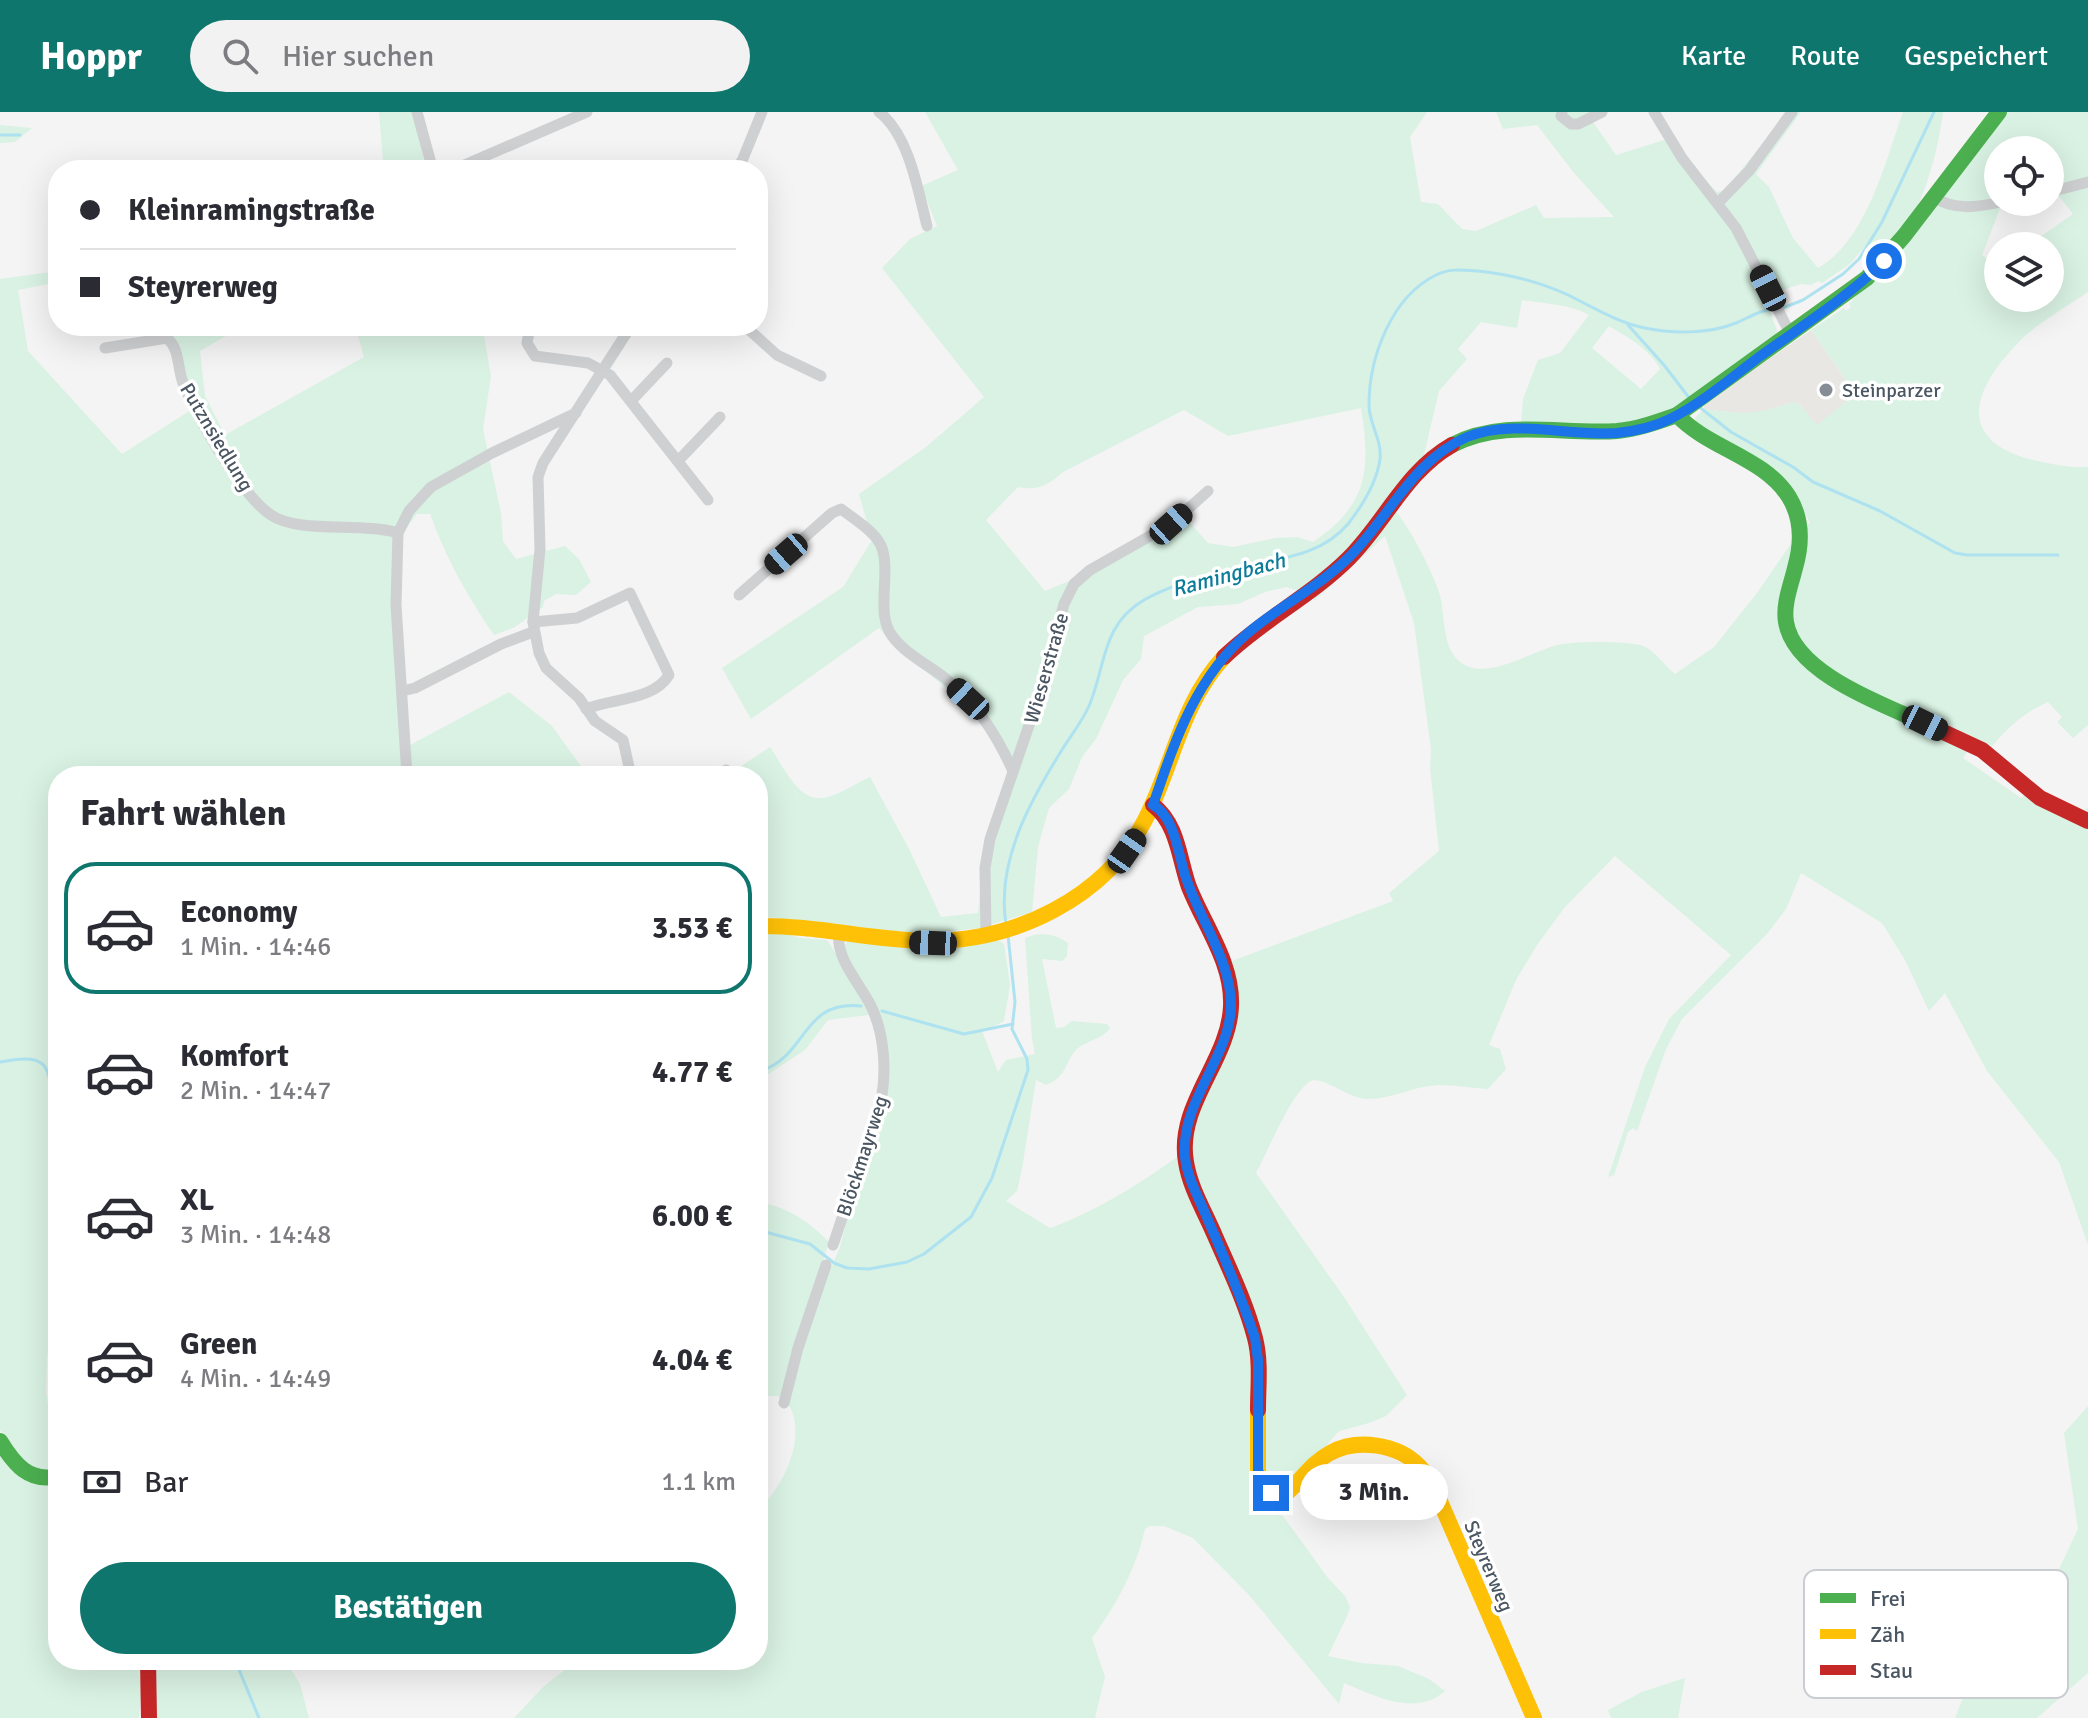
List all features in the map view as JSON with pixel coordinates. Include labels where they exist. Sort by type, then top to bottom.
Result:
[{"type":"street","points":[[417,112],[430,160]]},
{"type":"street","points":[[476,160],[587,112]]},
{"type":"street","points":[[742,160],[762,112]]},
{"type":"street","points":[[879,112],[889,121],[911,162],[927,226]]},
{"type":"street","points":[[1562,112],[1561,116],[1571,124],[1578,124],[1602,112]]},
{"type":"street","points":[[1654,112],[1682,158],[1743,240],[1786,328]]},
{"type":"street","points":[[1718,203],[1749,171],[1792,112]]},
{"type":"street","points":[[768,926],[792,926],[933,943],[989,934],[1032,920],[1075,897],[1108,871],[1138,835],[1153,805],[1184,721],[1216,665],[1247,633],[1341,565],[1367,538],[1418,472],[1440,451],[1469,436],[1500,429],[1616,433],[1652,426],[1680,414],[1786,328],[1867,278],[1884,261],[1999,112]]},
{"type":"street","points":[[2064,188],[2088,182]]},
{"type":"street","points":[[1934,197],[1943,204],[1958,206],[1984,204]]},
{"type":"street","points":[[528,336],[527,343],[535,356],[581,362],[601,369],[615,380],[708,500]]},
{"type":"street","points":[[624,336],[543,463],[538,477],[540,549],[533,627],[546,668],[579,698],[595,721],[623,740],[629,766]]},
{"type":"street","points":[[756,336],[777,355],[821,376]]},
{"type":"street","name":"Putznsiedlung","points":[[105,348],[167,338],[175,345],[180,374],[188,395],[249,494],[271,515],[291,523],[381,528],[398,533]]},
{"type":"street","points":[[632,400],[667,363]]},
{"type":"street","points":[[406,766],[396,605],[398,533],[409,511],[431,487],[577,412]]},
{"type":"street","points":[[1680,414],[1701,436],[1752,462],[1766,473],[1793,504],[1802,537],[1786,620],[1791,642],[1805,659],[1834,678],[1974,745],[2038,796],[2088,821]]},
{"type":"street","points":[[678,461],[720,417]]},
{"type":"street","name":"Wieserstraße","points":[[989,934],[985,868],[990,839],[1036,705],[1064,604],[1074,584],[1090,570],[1171,524],[1208,491]]},
{"type":"street","name":"Wieserstraße","points":[[739,595],[832,513],[841,509],[868,529],[881,544],[886,557],[883,614],[892,636],[979,710],[1013,771]]},
{"type":"street","points":[[402,691],[415,688],[533,627],[577,618],[630,593],[669,675],[646,692],[586,709]]},
{"type":"street","name":"Steyrerweg","points":[[1153,805],[1168,820],[1186,878],[1222,964],[1230,995],[1229,1021],[1193,1112],[1185,1157],[1194,1188],[1255,1338],[1260,1480],[1271,1493],[1288,1492],[1329,1453],[1350,1447],[1384,1448],[1412,1459],[1421,1468],[1439,1499],[1534,1718]]},
{"type":"street","name":"Blöckmayrweg","points":[[833,1245],[885,1083],[883,1050],[873,1012],[839,950],[839,932]]},
{"type":"street","points":[[784,1403],[798,1348],[826,1265]]},
{"type":"street","points":[[0,1441],[19,1469],[29,1476],[48,1478]]},
{"type":"street","points":[[148,1670],[149,1718]]},
{"type":"shaded area","points":[[1811,330],[1856,394],[1817,426],[1800,405],[1793,402],[1760,413],[1704,409],[1704,404]]},
{"type":"green space","points":[[379,112],[413,112],[424,160],[383,160]]},
{"type":"green space","points":[[925,112],[1427,112],[1410,137],[1421,202],[1438,204],[1462,229],[1476,231],[1536,205],[1544,218],[1614,217],[1574,173],[1537,125],[1503,129],[1496,112],[1609,112],[1593,122],[1616,155],[1674,137],[1688,163],[1717,192],[1724,191],[1788,112],[1801,112],[1756,174],[1769,187],[1793,238],[1818,268],[1835,255],[1862,220],[1903,112],[1943,112],[1927,182],[1902,232],[1887,244],[1873,248],[1867,244],[1850,264],[1822,283],[1801,284],[1764,296],[1777,331],[1775,338],[1677,408],[1626,426],[1521,423],[1523,399],[1538,360],[1560,353],[1589,315],[1565,306],[1522,300],[1517,328],[1481,322],[1458,349],[1467,359],[1439,391],[1423,459],[1337,563],[1298,591],[1287,587],[1265,592],[1238,604],[1198,607],[1144,636],[1141,659],[1123,680],[1096,739],[1082,757],[1069,789],[1049,808],[1038,847],[1032,912],[980,928],[922,934],[768,917],[768,766],[741,766],[770,747],[798,788],[814,798],[835,795],[870,777],[941,917],[978,913],[981,882],[1010,770],[986,730],[968,708],[879,628],[751,719],[722,668],[843,587],[872,540],[859,494],[926,447],[984,397],[882,268],[910,239],[937,226],[921,186],[958,170]],"holes":[[[1609,326],[1630,339],[1660,369],[1641,389],[1592,348]],[[1361,408],[1365,468],[1355,500],[1345,514],[1313,542],[1297,537],[1275,538],[1233,547],[1208,543],[1191,524],[1175,516],[1067,582],[1045,591],[986,520],[1018,487],[1042,486],[1063,472],[1184,410],[1228,436]]]},
{"type":"green space","points":[[2005,112],[2088,112],[2088,292],[2064,308],[2064,232],[2047,232],[2073,214],[2064,203],[2064,136],[1987,136]]},
{"type":"green space","points":[[0,125],[32,128],[15,142],[0,143]]},
{"type":"green space","points":[[1984,140],[1984,216],[1997,216],[1991,232],[1984,232],[1984,312],[2057,312],[2018,343],[1990,378],[1979,412],[1982,427],[1991,440],[2008,451],[2047,463],[2088,467],[2088,725],[2073,738],[2057,722],[2062,717],[2048,702],[2016,722],[1989,750],[1975,741],[1963,758],[2021,798],[2027,792],[2078,818],[2088,807],[2088,1245],[2059,1162],[1987,1071],[1945,993],[1929,1011],[1905,960],[1882,923],[1801,873],[1786,909],[1767,934],[1682,1019],[1666,1049],[1637,1131],[1633,1128],[1628,1132],[1614,1175],[1608,1177],[1645,1067],[1669,1019],[1731,955],[1615,856],[1565,907],[1516,980],[1489,1045],[1500,1049],[1506,1069],[1488,1089],[1438,1085],[1365,1099],[1314,1080],[1295,1098],[1256,1173],[1344,1297],[1407,1395],[1386,1416],[1339,1431],[1275,1505],[1328,1578],[1345,1596],[1350,1607],[1328,1656],[1398,1666],[1429,1679],[1445,1691],[1421,1703],[1395,1702],[1344,1683],[1339,1704],[1249,1595],[1193,1538],[1164,1526],[1149,1526],[1145,1529],[1124,1586],[1092,1638],[1105,1677],[1095,1718],[514,1718],[543,1687],[564,1670],[768,1670],[768,1499],[784,1474],[796,1430],[787,1404],[778,1396],[768,1396],[768,1204],[806,1222],[829,1242],[822,1264],[831,1268],[840,1247],[887,1060],[846,956],[848,939],[1000,941],[1004,944],[1010,985],[1004,1021],[973,1031],[982,1031],[998,1072],[1006,1060],[1035,1054],[1025,938],[1047,934],[1068,943],[1067,956],[1062,961],[1042,959],[1056,1028],[1072,1021],[1107,1024],[1110,1028],[1076,1050],[1061,1075],[1053,1082],[1046,1085],[1036,1080],[1017,1191],[1006,1201],[1050,1228],[1105,1203],[1157,1171],[1190,1148],[1194,1123],[1227,1045],[1229,966],[1232,961],[1393,901],[1389,893],[1439,851],[1430,768],[1431,749],[1414,623],[1385,536],[1314,601],[1314,594],[1396,511],[1435,581],[1451,650],[1465,665],[1478,669],[1491,668],[1558,645],[1614,642],[1647,648],[1675,674],[1714,647],[1757,593],[1792,542],[1792,535],[1810,523],[1789,490],[1776,477],[1746,454],[1696,424],[1695,418],[1704,409],[1749,413],[1793,402],[1800,405],[1817,425],[1856,394],[1811,330],[1844,308],[1846,311],[1851,307],[1849,304],[1944,197],[1943,194]]},
{"type":"green space","points":[[48,272],[48,284],[18,290],[28,351],[122,454],[194,408],[166,336],[226,336],[200,351],[205,396],[225,435],[364,357],[358,336],[484,336],[491,376],[483,429],[501,513],[503,541],[516,559],[565,546],[579,559],[591,582],[576,595],[556,594],[515,627],[494,635],[458,576],[430,514],[417,514],[401,535],[397,572],[410,745],[509,692],[552,726],[581,766],[48,766],[48,1469],[45,1470],[29,1466],[0,1430],[0,279]]},
{"type":"green space","points":[[768,930],[827,940],[855,984],[869,1015],[828,1020],[805,1050],[768,1074]]},
{"type":"green space","points":[[2088,1406],[2088,1673],[2068,1691],[2068,1570],[2059,1570],[2078,1529],[2064,1433]]},
{"type":"green space","points":[[0,1454],[43,1485],[48,1485],[48,1670],[140,1670],[141,1696],[139,1718],[0,1718]]},
{"type":"green space","points":[[155,1670],[291,1670],[300,1684],[309,1718],[156,1718]]},
{"type":"green space","points":[[1685,1678],[1678,1718],[1611,1718],[1608,1710],[1642,1692]]},
{"type":"green space","points":[[1963,1698],[2060,1698],[2037,1718],[1955,1718]]},
{"type":"waterway","name":"Ramingbach","points":[[1783,308],[1803,300],[1843,274],[1859,259],[1882,222],[1934,112]]},
{"type":"waterway","points":[[0,135],[20,135]]},
{"type":"waterway","name":"Ramingbach","points":[[1006,924],[1006,879],[1018,834],[1037,792],[1089,706],[1107,647],[1120,621],[1144,600],[1179,584],[1313,549],[1337,535],[1358,509],[1372,484],[1380,459],[1369,405],[1378,349],[1395,313],[1420,285],[1451,270],[1501,274],[1556,290],[1624,322],[1667,331],[1714,329],[1775,309]]},
{"type":"waterway","points":[[1628,325],[1690,399]]},
{"type":"waterway","points":[[1698,406],[1731,432],[1813,482],[1880,511],[1955,553],[2058,555]]},
{"type":"waterway","name":"Ramingbach","points":[[768,1233],[810,1244],[834,1263],[847,1268],[869,1269],[907,1262],[924,1254],[971,1217],[992,1178],[1028,1070],[1027,1059],[1012,1029],[1015,1002],[1008,935]]},
{"type":"waterway","name":"Ramingbach","points":[[768,1068],[787,1055],[815,1020],[826,1012],[841,1006],[861,1006]]},
{"type":"waterway","name":"Ramingbach","points":[[882,1011],[964,1034],[1013,1024]]},
{"type":"waterway","points":[[0,1062],[35,1060],[41,1063],[48,1074]]},
{"type":"waterway","name":"Ramingbach","points":[[239,1670],[259,1718]]},
{"type":"traffic: fast","points":[[1452,445],[1471,437],[1512,430],[1625,430],[1677,415],[1867,278],[1904,236],[1999,112]]},
{"type":"traffic: fast","points":[[1677,415],[1704,437],[1765,472],[1778,483],[1794,506],[1800,541],[1785,615],[1793,640],[1805,657],[1842,684],[1924,723]]},
{"type":"traffic: fast","points":[[0,1441],[23,1470],[39,1477],[48,1477]]},
{"type":"traffic: slow","points":[[768,926],[927,941],[992,934],[1053,910],[1081,893],[1128,848],[1155,799],[1197,694],[1224,657]]},
{"type":"traffic: slow","points":[[1258,1410],[1258,1470],[1260,1480],[1271,1493],[1288,1492],[1324,1457],[1352,1446],[1389,1448],[1410,1459],[1422,1470],[1439,1499],[1534,1718]]},
{"type":"traffic: jam","points":[[1224,657],[1334,572],[1362,544],[1422,469],[1452,445]]},
{"type":"traffic: jam","points":[[1924,723],[1982,750],[2040,798],[2088,821]]},
{"type":"traffic: jam","points":[[1153,805],[1173,832],[1189,887],[1223,959],[1230,990],[1231,1006],[1222,1046],[1189,1121],[1185,1141],[1186,1162],[1194,1191],[1237,1286],[1255,1338],[1259,1374],[1258,1410]]},
{"type":"traffic: jam","points":[[148,1670],[149,1718]]},
{"type":"place","name":"Steinparzer","points":[[1826,390]]},
{"type":"route","points":[[1271,1493],[1260,1480],[1258,1470],[1258,1360],[1255,1338],[1194,1188],[1185,1157],[1188,1127],[1225,1034],[1231,1008],[1222,964],[1186,878],[1168,820],[1153,805],[1192,702],[1216,665],[1247,633],[1315,587],[1350,557],[1427,461],[1440,451],[1469,436],[1500,429],[1616,433],[1666,421],[1839,300],[1884,261]]}]
